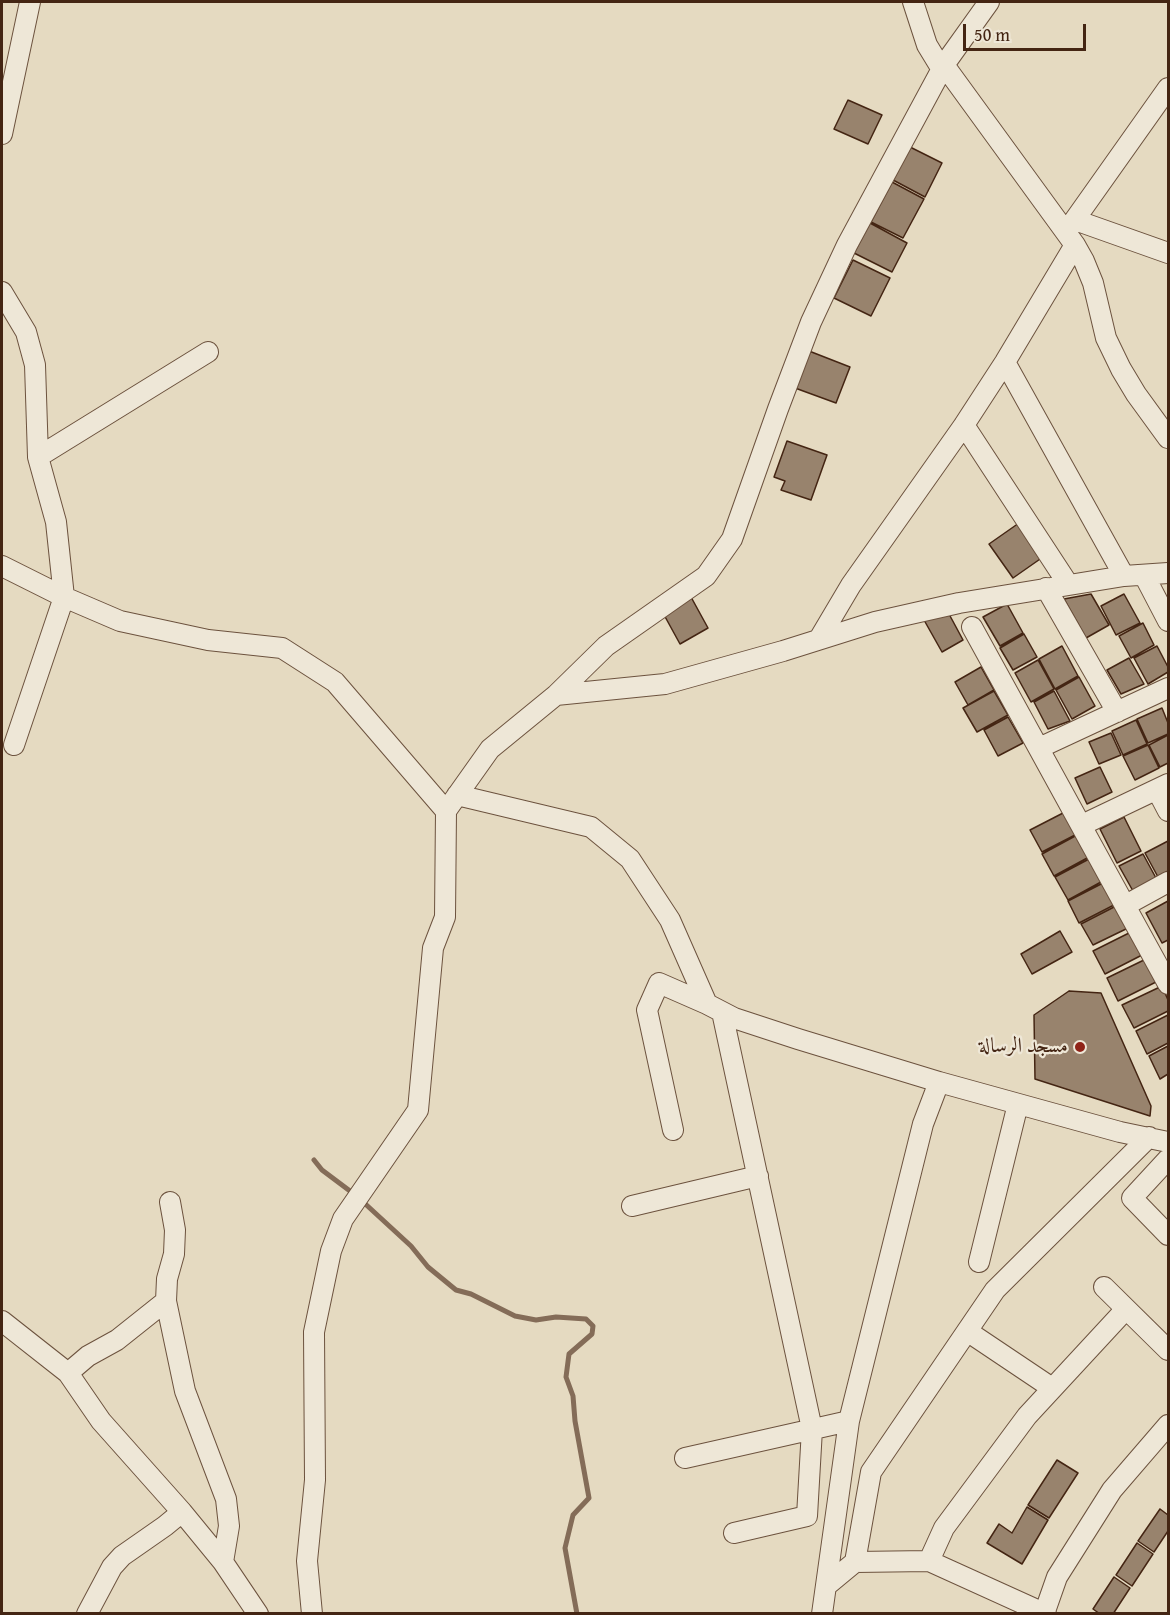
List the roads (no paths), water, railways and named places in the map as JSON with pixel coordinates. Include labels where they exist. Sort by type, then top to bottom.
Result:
[{"type":"street","points":[[2,134],[30,2]]},
{"type":"street","points":[[913,2],[927,45],[1072,233],[1093,283],[1106,338],[1136,394],[1168,435]]},
{"type":"street","points":[[312,1614],[307,1562],[315,1480],[314,1332],[330,1251],[343,1219],[418,1110],[433,948],[445,916],[446,812],[489,749],[556,695],[606,646],[706,576],[732,539],[811,322],[847,245],[943,66],[989,2]]},
{"type":"street","points":[[819,639],[851,585],[1005,363],[1072,233],[1168,88]]},
{"type":"street","points":[[1072,233],[1168,253]]},
{"type":"street","points":[[2,292],[26,332],[35,365],[38,457],[56,522],[64,597],[14,746]]},
{"type":"street","points":[[38,457],[208,352]]},
{"type":"street","points":[[1005,363],[1134,576],[1168,621]]},
{"type":"street","points":[[964,425],[1068,584]]},
{"type":"street","points":[[2,566],[64,597],[120,621],[208,640],[282,648],[335,682],[446,812]]},
{"type":"street","points":[[556,695],[665,684],[886,619],[959,603],[1068,584],[1168,573]]},
{"type":"street","points":[[1046,588],[1117,712]]},
{"type":"street","points":[[972,627],[1168,984]]},
{"type":"street","points":[[1039,748],[1168,688]]},
{"type":"street","points":[[1082,825],[1163,787],[1168,811]]},
{"type":"street","points":[[457,795],[591,827],[630,859],[669,920],[715,1008],[758,1176],[812,1429],[807,1516],[734,1533]]},
{"type":"street","points":[[1126,905],[1168,882]]},
{"type":"street","points":[[673,1130],[646,1010],[658,982],[734,1018],[798,1040],[1018,1104],[1159,1140]]},
{"type":"street","points":[[822,1614],[849,1421],[923,1124],[939,1082]]},
{"type":"street","points":[[979,1262],[1018,1104]]},
{"type":"street","points":[[855,1562],[872,1472],[995,1290],[1159,1140]]},
{"type":"street","points":[[1168,1159],[1132,1198],[1168,1235]]},
{"type":"street","points":[[632,1206],[758,1176]]},
{"type":"street","points":[[170,1202],[175,1230],[174,1254],[167,1279],[166,1301],[185,1390],[226,1499],[229,1526],[223,1563]]},
{"type":"street","points":[[1104,1287],[1168,1350]]},
{"type":"street","points":[[68,1373],[88,1356],[117,1340],[166,1301]]},
{"type":"street","points":[[929,1561],[944,1528],[1027,1416],[1126,1309]]},
{"type":"street","points":[[2,1321],[68,1373],[101,1421],[182,1512],[223,1563],[258,1614]]},
{"type":"street","points":[[967,1331],[1052,1388]]},
{"type":"street","points":[[686,1458],[849,1421]]},
{"type":"street","points":[[826,1586],[855,1562],[929,1561],[1045,1613],[1057,1577],[1112,1490],[1168,1425]]},
{"type":"street","points":[[87,1614],[112,1567],[122,1556],[182,1512]]},
{"type":"waterway","points":[[314,1160],[322,1170],[354,1194]]},
{"type":"waterway","points":[[361,1200],[411,1246],[428,1267],[456,1290],[471,1294],[515,1316],[536,1320],[556,1317],[586,1319],[593,1326],[592,1334],[569,1354],[566,1377],[573,1396],[575,1421],[589,1498],[573,1515],[565,1548],[577,1614]]},
{"type":"place","name":"مسجد الرسالة","points":[[1080,1047]]}]
